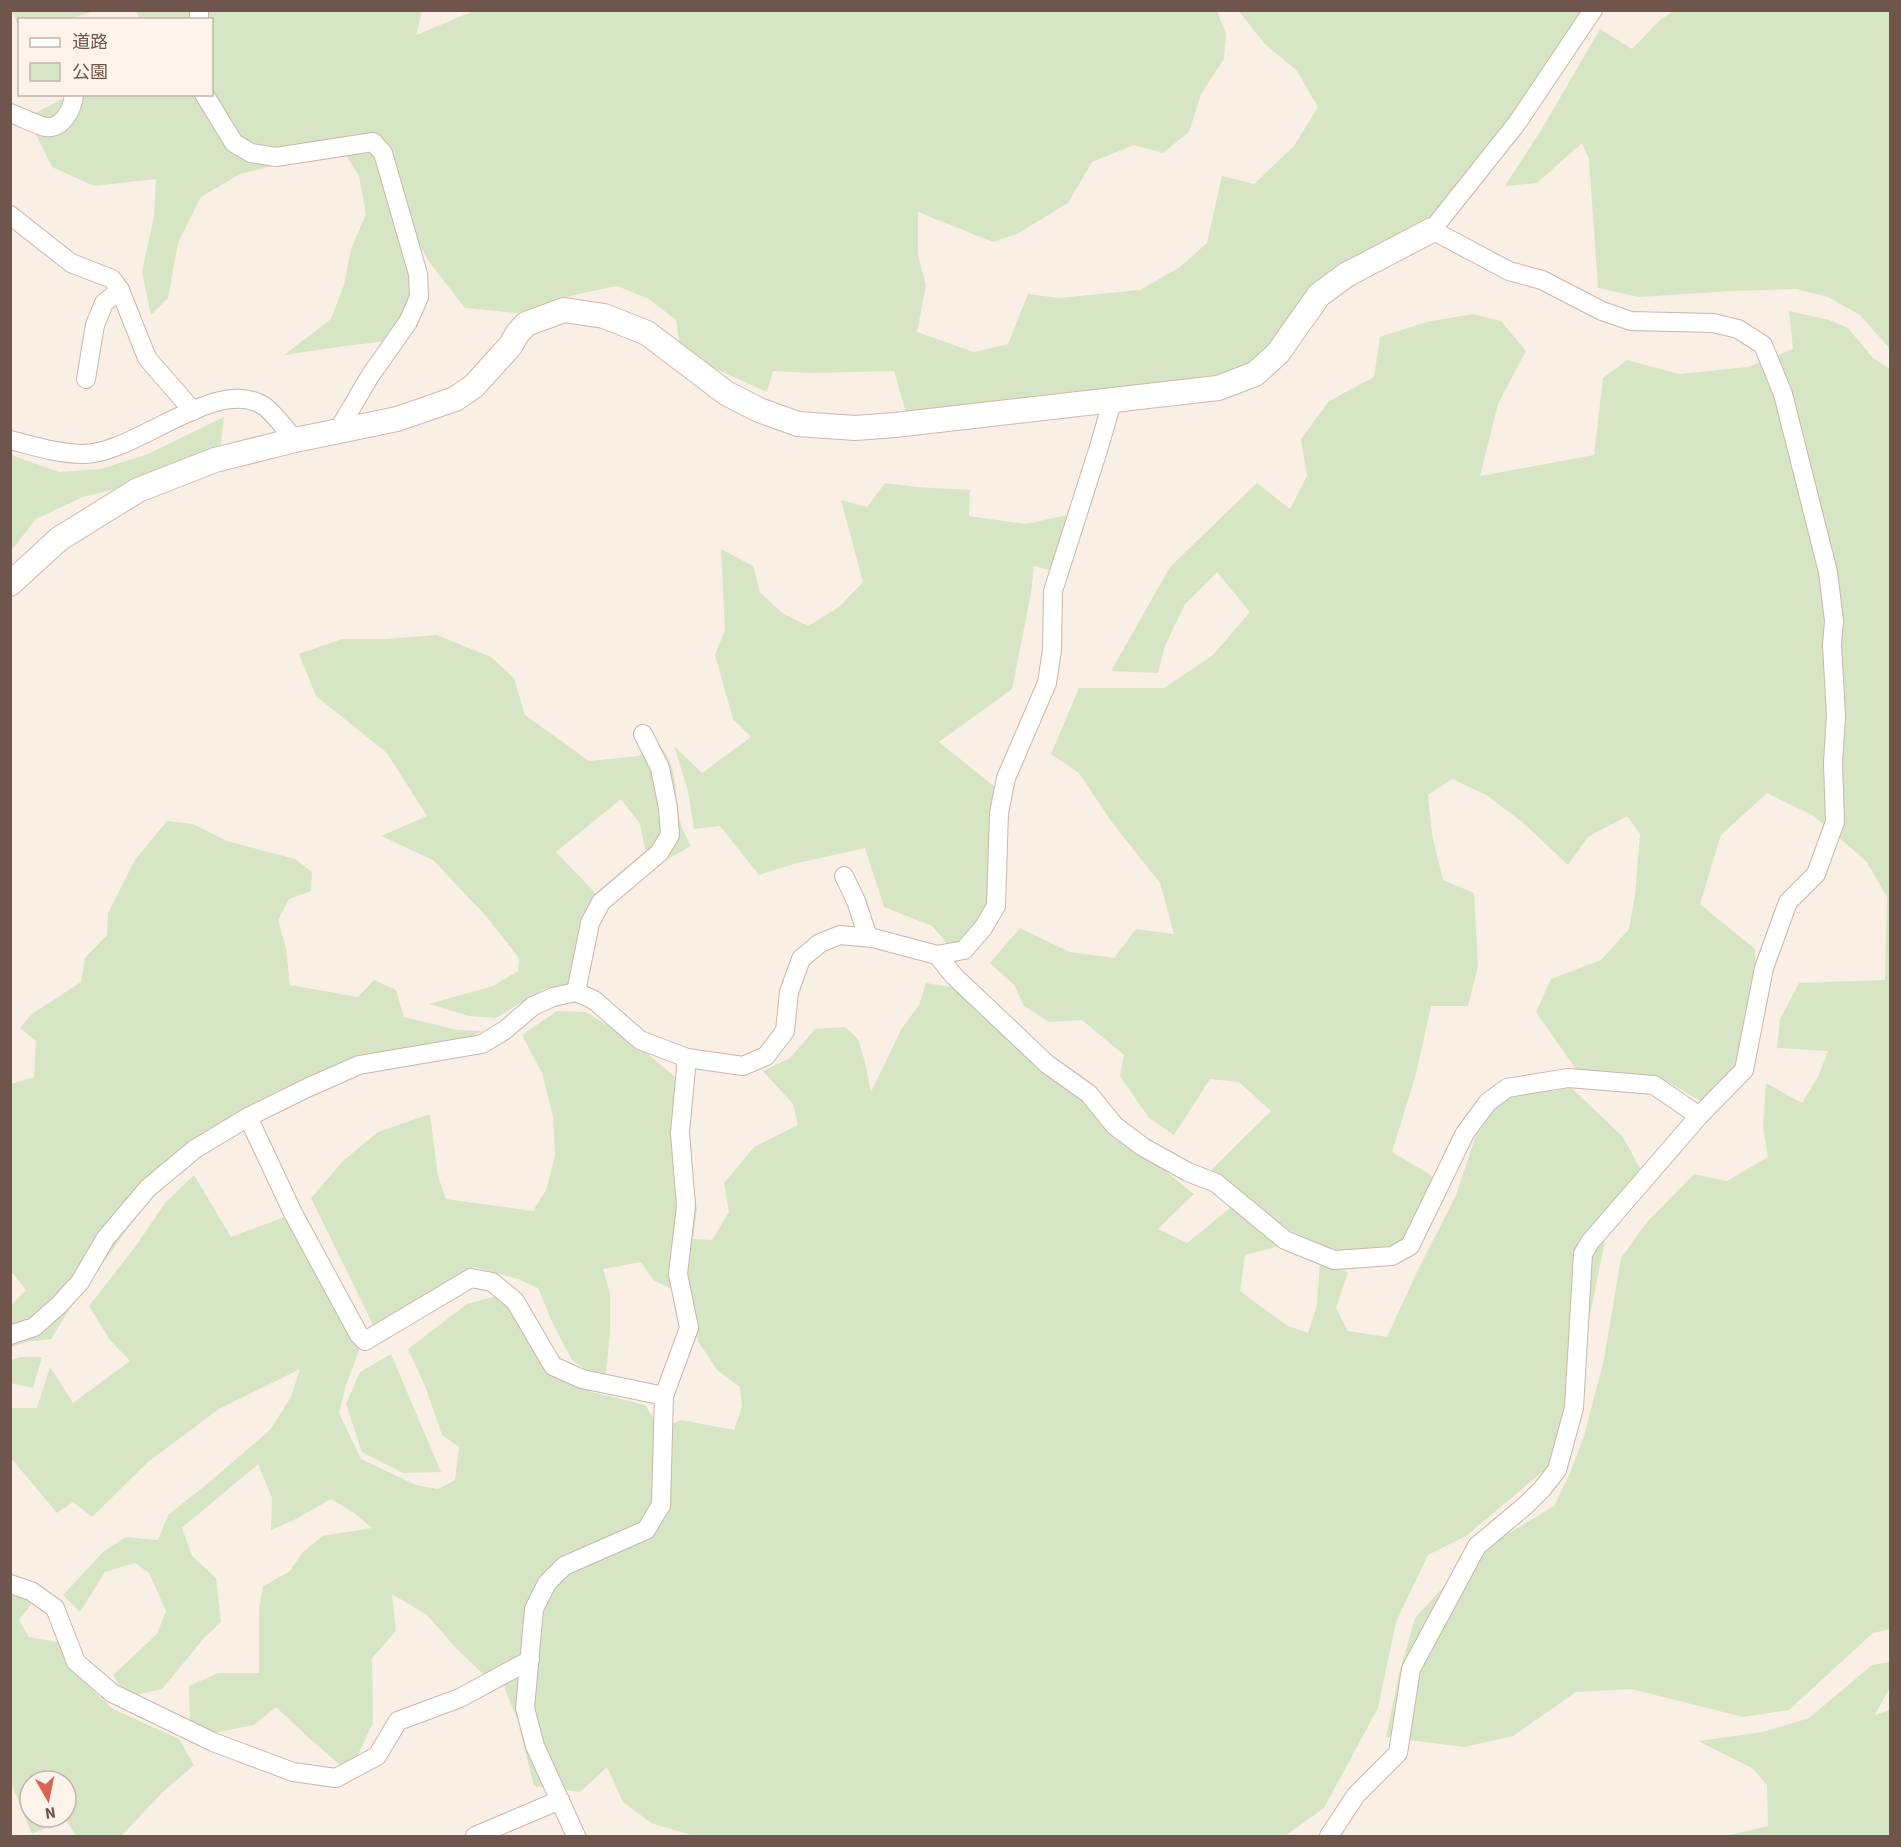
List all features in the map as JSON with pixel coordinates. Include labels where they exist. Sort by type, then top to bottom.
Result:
[{"type":"street","points":[[10,584],[58,539],[138,490],[215,460],[295,440],[397,420],[455,399],[474,386],[511,345],[526,324],[564,310],[604,316],[647,333],[726,393],[759,410],[798,424],[855,428],[895,425],[1000,412],[1112,402],[1218,388],[1255,374],[1278,353],[1319,295],[1346,275],[1432,230],[1517,123],[1593,10]]},
{"type":"street","points":[[10,113],[47,127],[58,124],[69,114],[74,96]]},
{"type":"street","points":[[205,96],[234,143],[251,153],[276,157],[373,141],[383,153],[418,274],[419,297],[408,322],[370,376],[337,432]]},
{"type":"street","points":[[10,215],[71,263],[112,279],[120,290],[147,358],[193,411]]},
{"type":"street","points":[[1329,1836],[1356,1796],[1398,1753],[1411,1669],[1477,1546],[1526,1505],[1557,1470],[1574,1408],[1583,1254],[1590,1242],[1700,1116],[1744,1070],[1764,969],[1788,902],[1816,874],[1835,822],[1833,763],[1836,715],[1832,645],[1834,621],[1828,572],[1783,394],[1763,345],[1738,328],[1713,323],[1631,321],[1602,311],[1542,280],[1509,271],[1432,230]]},
{"type":"street","points":[[87,379],[95,325],[104,303],[120,290]]},
{"type":"street","points":[[10,440],[49,450],[84,454],[117,446],[219,400],[245,399],[264,406],[295,440]]},
{"type":"street","points":[[10,1335],[34,1327],[59,1305],[80,1282],[105,1239],[148,1188],[195,1149],[248,1117],[359,1065],[482,1044],[505,1030],[533,1006],[576,992],[594,1000],[640,1040],[687,1058],[743,1066],[766,1056],[785,1031],[789,992],[801,959],[820,943],[840,935],[868,937],[937,955],[964,951],[983,928],[996,906],[999,813],[1006,778],[1047,683],[1052,650],[1053,591],[1100,447],[1112,402]]},
{"type":"street","points":[[576,992],[590,923],[601,902],[659,853],[670,835],[668,808],[660,768],[642,734]]},
{"type":"street","points":[[844,876],[856,901],[868,937]]},
{"type":"street","points":[[937,955],[954,976],[1047,1064],[1089,1094],[1115,1126],[1143,1147],[1188,1172],[1216,1183],[1285,1240],[1334,1260],[1392,1256],[1410,1246],[1466,1133],[1488,1102],[1507,1088],[1568,1078],[1654,1085],[1700,1116]]},
{"type":"street","points":[[576,1836],[535,1746],[525,1708],[534,1609],[547,1583],[564,1566],[646,1530],[661,1505],[664,1396],[689,1328],[678,1274],[686,1206],[680,1133],[687,1058]]},
{"type":"street","points":[[248,1117],[293,1213],[358,1335],[365,1341],[471,1278],[482,1280],[492,1282],[515,1301],[553,1366],[582,1379],[664,1396]]},
{"type":"street","points":[[10,1584],[31,1591],[55,1608],[76,1662],[112,1693],[213,1742],[293,1772],[336,1778],[377,1756],[398,1721],[460,1698],[530,1660]]},
{"type":"street","points":[[475,1836],[560,1800]]},
{"type":"green space","points":[[476,10],[1217,11],[1226,34],[1224,59],[1201,94],[1189,132],[1163,153],[1134,145],[1092,162],[1068,203],[1017,234],[993,242],[918,212],[918,255],[926,285],[917,332],[974,352],[1008,344],[1028,294],[1059,298],[1140,290],[1180,267],[1207,243],[1222,176],[1254,184],[1294,146],[1318,107],[1297,71],[1263,42],[1239,11],[1582,11],[1479,162],[1402,253],[1288,332],[1246,376],[907,416],[894,371],[808,373],[773,371],[767,392],[681,353],[676,320],[649,299],[617,286],[574,295],[517,313],[465,308],[430,263],[414,235],[418,326],[396,340],[284,355],[331,319],[344,285],[351,249],[366,214],[359,176],[342,149],[240,174],[201,197],[178,243],[168,298],[151,315],[142,272],[154,216],[156,179],[94,186],[52,167],[27,117],[69,96],[213,96],[213,18],[140,18],[136,11],[422,11],[416,35]]},
{"type":"green space","points":[[1675,10],[1890,11],[1890,349],[1860,315],[1828,297],[1796,289],[1639,297],[1598,288],[1589,159],[1582,143],[1537,183],[1505,186],[1543,127],[1600,29],[1632,49],[1660,20]]},
{"type":"green space","points":[[12,11],[94,11],[73,18],[18,18],[18,26]]},
{"type":"green space","points":[[1789,311],[1829,320],[1848,328],[1873,358],[1890,369],[1890,1629],[1873,1633],[1789,1710],[1743,1717],[1631,1689],[1576,1692],[1513,1736],[1464,1747],[1386,1737],[1400,1670],[1415,1618],[1455,1574],[1504,1536],[1554,1506],[1584,1436],[1604,1359],[1621,1258],[1647,1222],[1694,1174],[1727,1181],[1768,1157],[1763,1127],[1766,1083],[1802,1103],[1818,1077],[1828,1051],[1777,1048],[1780,1019],[1799,983],[1885,980],[1887,897],[1866,861],[1814,816],[1767,793],[1721,835],[1700,904],[1755,949],[1756,1001],[1745,1051],[1711,1107],[1666,1081],[1582,1078],[1536,1012],[1551,979],[1601,960],[1629,929],[1635,895],[1640,834],[1627,816],[1588,837],[1568,865],[1521,821],[1486,795],[1452,779],[1428,795],[1432,834],[1443,880],[1474,893],[1478,966],[1468,1006],[1431,1006],[1416,1074],[1392,1152],[1446,1184],[1421,1232],[1369,1259],[1319,1245],[1254,1212],[1203,1178],[1271,1111],[1239,1082],[1210,1079],[1174,1135],[1149,1118],[1120,1076],[1124,1055],[1082,1020],[1049,1022],[1024,1006],[1014,985],[990,963],[1020,928],[1070,952],[1114,958],[1136,929],[1174,934],[1160,883],[1111,821],[1079,773],[1051,754],[1079,688],[1164,688],[1213,655],[1250,612],[1217,572],[1185,604],[1165,646],[1158,673],[1111,671],[1170,567],[1257,483],[1290,509],[1307,476],[1301,439],[1329,401],[1374,377],[1380,337],[1426,322],[1473,314],[1501,321],[1526,351],[1498,404],[1480,476],[1594,455],[1603,378],[1627,360],[1679,374],[1748,367],[1793,349]]},
{"type":"green space","points":[[224,417],[221,444],[158,478],[83,497],[36,519],[11,551],[11,455],[59,472],[101,469],[148,454]]},
{"type":"green space","points":[[885,483],[970,490],[969,516],[1026,524],[1081,512],[1064,574],[1034,566],[1031,593],[1012,689],[939,742],[1005,795],[999,914],[952,949],[932,926],[884,907],[865,848],[793,864],[759,875],[720,826],[694,829],[688,791],[674,746],[702,773],[751,737],[733,719],[715,655],[725,630],[721,549],[753,566],[760,592],[782,613],[808,626],[839,607],[863,582],[841,500],[867,507]]},
{"type":"green space","points":[[437,635],[491,657],[514,678],[525,715],[589,761],[639,756],[652,738],[668,757],[672,767],[681,825],[691,846],[661,863],[645,849],[640,824],[621,799],[556,852],[605,903],[589,961],[569,984],[544,989],[496,1018],[469,1016],[429,1004],[493,986],[518,971],[519,958],[486,916],[433,860],[381,836],[427,816],[387,753],[316,696],[299,654],[342,639],[386,639]]},
{"type":"green space","points":[[167,821],[193,824],[227,841],[295,859],[312,872],[311,891],[289,899],[278,920],[286,948],[290,985],[358,997],[374,980],[396,990],[404,1017],[457,1030],[483,1031],[441,1050],[362,1057],[277,1091],[184,1147],[73,1303],[51,1339],[26,1342],[11,1347],[11,1305],[26,1290],[11,1271],[11,1084],[34,1077],[36,1041],[20,1028],[32,1014],[81,982],[85,958],[107,935],[108,913],[135,860]]},
{"type":"green space","points":[[926,983],[973,991],[1158,1165],[1194,1194],[1158,1229],[1187,1243],[1230,1208],[1284,1245],[1245,1255],[1240,1291],[1286,1325],[1308,1333],[1317,1305],[1320,1261],[1348,1272],[1336,1308],[1348,1331],[1387,1337],[1456,1195],[1475,1138],[1502,1098],[1562,1079],[1623,1137],[1646,1179],[1605,1240],[1585,1340],[1553,1463],[1466,1536],[1428,1555],[1396,1622],[1378,1708],[1324,1808],[1285,1836],[694,1836],[651,1823],[623,1802],[607,1767],[580,1792],[534,1786],[517,1719],[501,1679],[487,1678],[427,1615],[392,1594],[396,1631],[372,1658],[373,1723],[349,1773],[276,1707],[254,1725],[213,1733],[190,1724],[189,1686],[218,1673],[259,1673],[259,1609],[263,1586],[289,1572],[303,1552],[322,1536],[372,1528],[354,1513],[331,1499],[271,1530],[272,1498],[258,1464],[182,1528],[192,1556],[216,1578],[221,1622],[205,1637],[162,1689],[127,1697],[113,1675],[157,1634],[166,1611],[149,1573],[135,1563],[105,1572],[80,1612],[63,1595],[104,1551],[126,1537],[158,1540],[168,1515],[270,1430],[291,1397],[300,1369],[219,1409],[148,1462],[92,1517],[73,1502],[57,1513],[11,1458],[10,1405],[12,1408],[37,1408],[50,1367],[73,1403],[130,1361],[110,1340],[89,1306],[135,1247],[165,1203],[194,1175],[231,1237],[290,1215],[360,1348],[346,1385],[339,1413],[361,1459],[416,1485],[438,1489],[455,1480],[459,1447],[442,1435],[425,1386],[408,1349],[467,1304],[497,1296],[523,1317],[555,1365],[592,1392],[645,1405],[660,1428],[681,1420],[734,1430],[742,1407],[740,1387],[717,1370],[698,1341],[691,1298],[653,1280],[641,1262],[603,1269],[610,1293],[610,1334],[605,1383],[572,1360],[553,1324],[538,1288],[518,1279],[474,1267],[377,1333],[311,1198],[343,1161],[378,1132],[430,1114],[438,1176],[446,1199],[533,1211],[546,1190],[555,1156],[553,1116],[542,1073],[522,1035],[557,1011],[586,1012],[634,1042],[675,1077],[681,1095],[686,1155],[697,1209],[693,1239],[712,1240],[729,1212],[724,1183],[754,1147],[798,1125],[793,1104],[763,1071],[790,1058],[815,1029],[845,1027],[858,1039],[871,1092],[902,1028],[919,1005]]},
{"type":"green space","points":[[391,1354],[441,1472],[403,1473],[362,1452],[346,1404],[360,1372]]},
{"type":"green space","points":[[20,1357],[42,1357],[33,1388],[11,1383],[11,1360]]},
{"type":"green space","points":[[10,1594],[34,1601],[19,1620],[29,1637],[62,1643],[71,1670],[113,1709],[179,1739],[194,1765],[163,1792],[121,1836],[76,1836],[72,1829],[78,1829],[78,1769],[18,1769],[18,1800],[11,1783]]},
{"type":"green space","points":[[1890,1662],[1890,1687],[1875,1715],[1890,1710],[1890,1836],[1725,1836],[1768,1826],[1767,1785],[1752,1768],[1698,1741],[1763,1732],[1809,1718],[1872,1665]]},
{"type":"green space","points":[[30,1829],[44,1829],[32,1834]]}]
